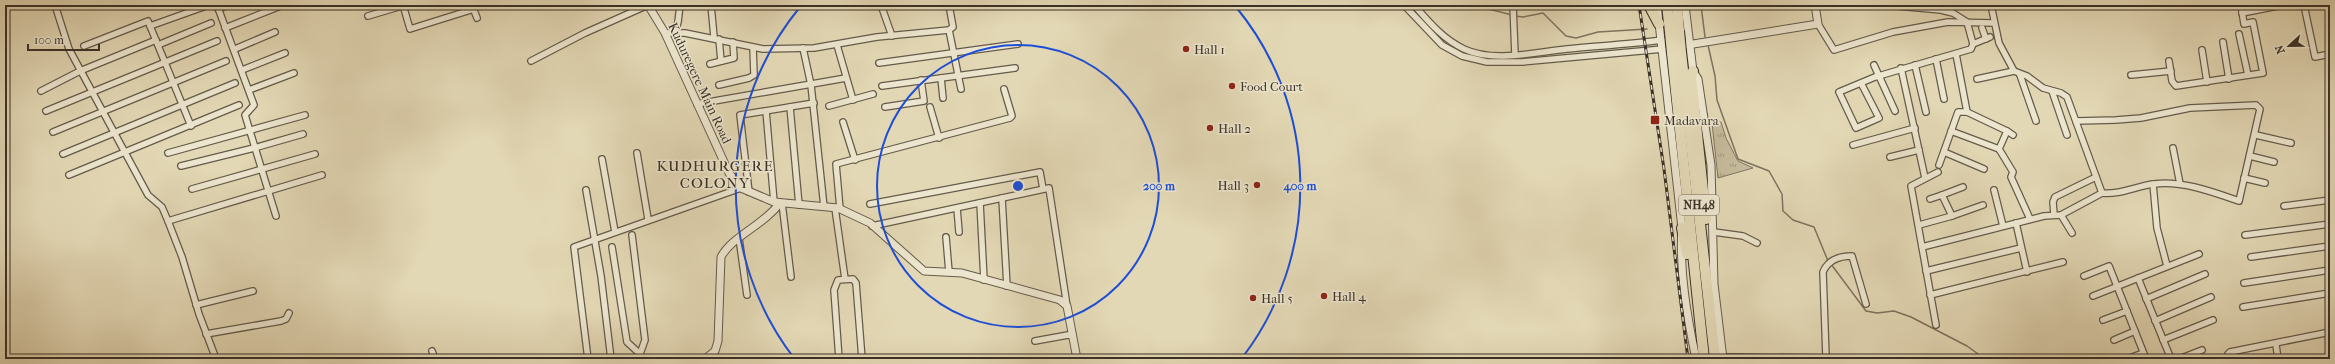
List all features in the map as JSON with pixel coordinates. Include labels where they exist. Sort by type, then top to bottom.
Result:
[{"type":"highway","points":[[1649,5],[1659,24]]},
{"type":"highway","name":"NH48","points":[[1667,5],[1675,32]]},
{"type":"highway","name":"NH48","points":[[1677,5],[1675,32],[1704,359]]},
{"type":"highway","name":"NH48","points":[[1677,52],[1704,255],[1720,358]]},
{"type":"highway","points":[[1693,71],[1691,77],[1706,204],[1704,255]]},
{"type":"highway","points":[[1682,228],[1694,331],[1700,359]]},
{"type":"street","points":[[55,5],[69,50],[91,92],[148,195],[162,207],[182,257],[196,305],[216,359]]},
{"type":"street","points":[[150,26],[209,5]]},
{"type":"street","points":[[228,5],[217,7],[235,48],[250,90],[254,105],[245,115],[260,170],[276,216]]},
{"type":"street","points":[[225,28],[283,5]]},
{"type":"street","points":[[368,16],[403,5],[410,28],[473,7],[477,18]]},
{"type":"street","points":[[531,61],[584,33],[648,5]]},
{"type":"street","name":"Kuduregere Main Road","points":[[648,5],[665,33],[729,173],[741,188],[779,203],[838,208],[872,226],[919,269],[962,273],[1060,300],[1067,306]]},
{"type":"street","points":[[674,32],[678,22],[680,5]]},
{"type":"street","points":[[711,5],[721,61]]},
{"type":"street","points":[[882,5],[892,36]]},
{"type":"street","points":[[665,33],[674,32],[717,38],[763,48],[803,48],[837,45],[892,36],[949,30],[953,27],[949,5]]},
{"type":"street","points":[[1404,5],[1442,45],[1462,56],[1487,62],[1522,62],[1684,47],[1690,43],[1818,24]]},
{"type":"street","points":[[1414,5],[1447,39],[1466,50],[1488,55],[1515,54],[1662,40],[1684,39],[1690,43]]},
{"type":"street","points":[[1513,5],[1515,54]]},
{"type":"street","points":[[1657,5],[1682,228],[1680,252],[1689,325],[1696,359]]},
{"type":"street","points":[[1685,5],[1693,71],[1698,79],[1708,137],[1714,232],[1714,284],[1720,358],[1826,357],[1902,359]]},
{"type":"street","points":[[1815,5],[1818,24],[1834,50],[1893,32],[1948,22],[1994,22]]},
{"type":"street","points":[[1861,83],[1879,118],[1856,128],[1839,92],[1878,76],[1902,68],[1971,49],[1973,44],[1967,22],[1953,13],[1941,10],[1885,5]]},
{"type":"street","points":[[1990,5],[1999,43],[2014,71],[2027,76],[2052,91],[2062,93],[2067,98],[2102,193]]},
{"type":"street","points":[[2169,61],[2172,81],[2176,86],[2263,73],[2253,22],[2244,24],[2241,5]]},
{"type":"street","points":[[2242,13],[2263,7],[2283,5]]},
{"type":"street","points":[[2304,5],[2315,57],[2330,54]]},
{"type":"street","points":[[2328,5],[2330,12]]},
{"type":"street","points":[[84,46],[148,21],[191,126]]},
{"type":"street","points":[[41,91],[80,71],[211,23]]},
{"type":"street","points":[[1973,44],[1988,38],[1982,28]]},
{"type":"street","points":[[949,30],[961,89]]},
{"type":"street","points":[[235,48],[275,32]]},
{"type":"street","points":[[2239,34],[2248,75]]},
{"type":"street","points":[[46,111],[217,41]]},
{"type":"street","points":[[710,64],[734,58],[733,42]]},
{"type":"street","points":[[2223,42],[2229,79]]},
{"type":"street","points":[[878,63],[1018,44]]},
{"type":"street","points":[[837,45],[853,100]]},
{"type":"street","points":[[719,85],[749,78],[754,75],[753,46]]},
{"type":"street","points":[[803,48],[814,103],[824,207]]},
{"type":"street","points":[[2202,50],[2207,82]]},
{"type":"street","points":[[242,70],[285,53]]},
{"type":"street","points":[[1956,54],[1967,112]]},
{"type":"street","points":[[1936,59],[1944,99]]},
{"type":"street","points":[[54,132],[226,61]]},
{"type":"street","points":[[1874,65],[1895,111]]},
{"type":"street","points":[[1915,65],[1926,112]]},
{"type":"street","points":[[882,86],[1015,68]]},
{"type":"street","points":[[1902,68],[1926,178]]},
{"type":"street","points":[[1977,79],[2014,71]]},
{"type":"street","points":[[2131,75],[2171,71]]},
{"type":"street","points":[[250,90],[294,73]]},
{"type":"street","points":[[2020,74],[2036,121]]},
{"type":"street","points":[[698,104],[846,78]]},
{"type":"street","points":[[940,78],[943,98]]},
{"type":"street","points":[[885,107],[924,101],[921,80]]},
{"type":"street","points":[[62,154],[234,83]]},
{"type":"street","points":[[845,280],[838,208],[836,164],[1010,118],[1012,116],[1004,89]]},
{"type":"street","points":[[2052,91],[2067,135]]},
{"type":"street","points":[[829,106],[872,94]]},
{"type":"street","points":[[749,192],[740,114],[814,103]]},
{"type":"street","points":[[69,175],[240,105]]},
{"type":"street","points":[[1922,247],[2030,219],[2054,214],[2061,215],[2102,193],[2122,192],[2153,184],[2180,184],[2238,201],[2256,135],[2260,110],[2256,105],[2190,108],[2128,119],[2076,121]]},
{"type":"street","points":[[790,107],[799,205]]},
{"type":"street","points":[[930,107],[939,138]]},
{"type":"street","points":[[766,111],[791,277]]},
{"type":"street","points":[[1936,325],[1911,186],[1926,178],[1939,168],[1958,112],[1967,112],[2013,135]]},
{"type":"street","points":[[168,153],[305,115]]},
{"type":"street","points":[[843,122],[855,160]]},
{"type":"street","points":[[1853,145],[1915,128]]},
{"type":"street","points":[[1951,131],[1999,149],[2013,172],[2011,177],[2030,219]]},
{"type":"street","points":[[1999,149],[2007,131]]},
{"type":"street","points":[[181,166],[303,134]]},
{"type":"street","points":[[2256,135],[2291,143]]},
{"type":"street","points":[[2173,148],[2180,184]]},
{"type":"street","points":[[1890,157],[1919,150]]},
{"type":"street","points":[[1944,152],[1984,169]]},
{"type":"street","points":[[637,153],[648,219]]},
{"type":"street","points":[[192,189],[315,154]]},
{"type":"street","points":[[2250,156],[2274,162]]},
{"type":"street","points":[[602,159],[615,232]]},
{"type":"street","points":[[870,204],[1040,172],[1043,189]]},
{"type":"street","points":[[168,221],[322,175]]},
{"type":"street","points":[[2054,214],[2053,202],[2055,197],[2096,177]]},
{"type":"street","points":[[2244,178],[2265,183]]},
{"type":"street","points":[[2153,184],[2157,228],[2167,266]]},
{"type":"street","points":[[1930,199],[1964,187]]},
{"type":"street","points":[[588,359],[574,247],[648,219],[741,188]]},
{"type":"street","points":[[872,226],[1049,188],[1067,306],[1077,359]]},
{"type":"street","points":[[586,190],[595,239],[611,359]]},
{"type":"street","points":[[1994,190],[2003,226]]},
{"type":"street","points":[[1942,195],[1952,216]]},
{"type":"street","points":[[1002,198],[1007,286]]},
{"type":"street","points":[[2284,206],[2330,200]]},
{"type":"street","points":[[705,359],[715,351],[718,341],[721,257],[726,248],[771,215],[779,203]]},
{"type":"street","points":[[980,203],[984,280]]},
{"type":"street","points":[[1919,225],[1952,216],[1983,204]]},
{"type":"street","points":[[958,208],[959,232]]},
{"type":"street","points":[[2061,215],[2072,233]]},
{"type":"street","points":[[2016,223],[2027,272]]},
{"type":"street","points":[[2245,235],[2330,224]]},
{"type":"street","points":[[1714,232],[1743,236],[1757,243]]},
{"type":"street","points":[[612,247],[627,342],[639,356],[646,340],[632,235]]},
{"type":"street","points":[[946,237],[949,272]]},
{"type":"street","points":[[739,238],[747,295]]},
{"type":"street","points":[[2250,257],[2330,246]]},
{"type":"street","points":[[1926,271],[2021,248]]},
{"type":"street","points":[[2093,296],[2199,254]]},
{"type":"street","points":[[1826,357],[1823,272],[1830,263],[1839,256],[1852,256],[1866,304]]},
{"type":"street","points":[[1930,295],[2063,262]]},
{"type":"street","points":[[2084,276],[2109,266],[2146,359]]},
{"type":"street","points":[[2244,282],[2330,270]]},
{"type":"street","points":[[2146,299],[2205,274]]},
{"type":"street","points":[[2138,278],[2171,359]]},
{"type":"street","points":[[839,359],[834,290],[838,280],[853,279],[856,283],[862,359]]},
{"type":"street","points":[[196,305],[253,291]]},
{"type":"street","points":[[2243,307],[2330,293]]},
{"type":"street","points":[[2156,321],[2211,297]]},
{"type":"street","points":[[2103,320],[2127,311]]},
{"type":"street","points":[[206,334],[281,322],[286,319],[289,313]]},
{"type":"street","points":[[2163,340],[2213,320]]},
{"type":"street","points":[[2114,340],[2135,331]]},
{"type":"street","points":[[2229,359],[2228,354],[2230,352],[2276,345],[2330,332]]},
{"type":"street","points":[[1035,341],[1068,335],[1073,336]]},
{"type":"street","points":[[2276,345],[2278,359]]},
{"type":"street","points":[[2179,359],[2202,350]]},
{"type":"street","points":[[432,351],[435,359]]},
{"type":"street","points":[[2127,359],[2143,353]]},
{"type":"green space","points":[[1721,122],[1726,138],[1738,161],[1753,168],[1718,178],[1712,123]]},
{"type":"waterway","points":[[1473,5],[1512,15]]},
{"type":"waterway","points":[[1701,5],[1705,37]]},
{"type":"waterway","points":[[1515,16],[1523,17],[1543,13],[1566,36],[1576,38],[1598,32],[1647,29]]},
{"type":"waterway","points":[[1708,45],[1715,76],[1717,100],[1738,159],[1769,171],[1782,194],[1783,211],[1793,220],[1814,227],[1828,261]]},
{"type":"waterway","points":[[1831,264],[1866,311],[1877,313],[1894,311],[1911,317],[1967,346],[1985,359]]},
{"type":"railway","points":[[1639,5],[1664,169],[1688,359]]},
{"type":"place","name":"Hall 1","points":[[1186,49]]},
{"type":"place","name":"Food Court","points":[[1232,86]]},
{"type":"place","name":"Madavara","points":[[1655,120]]},
{"type":"place","name":"Hall 2","points":[[1210,128]]},
{"type":"place","name":"Hall 3","points":[[1257,185]]},
{"type":"place","name":"Hall 4","points":[[1324,296]]},
{"type":"place","name":"Hall 5","points":[[1253,298]]},
{"type":"district","name":"KUDHURGERE COLONY","points":[[715,174]]}]
